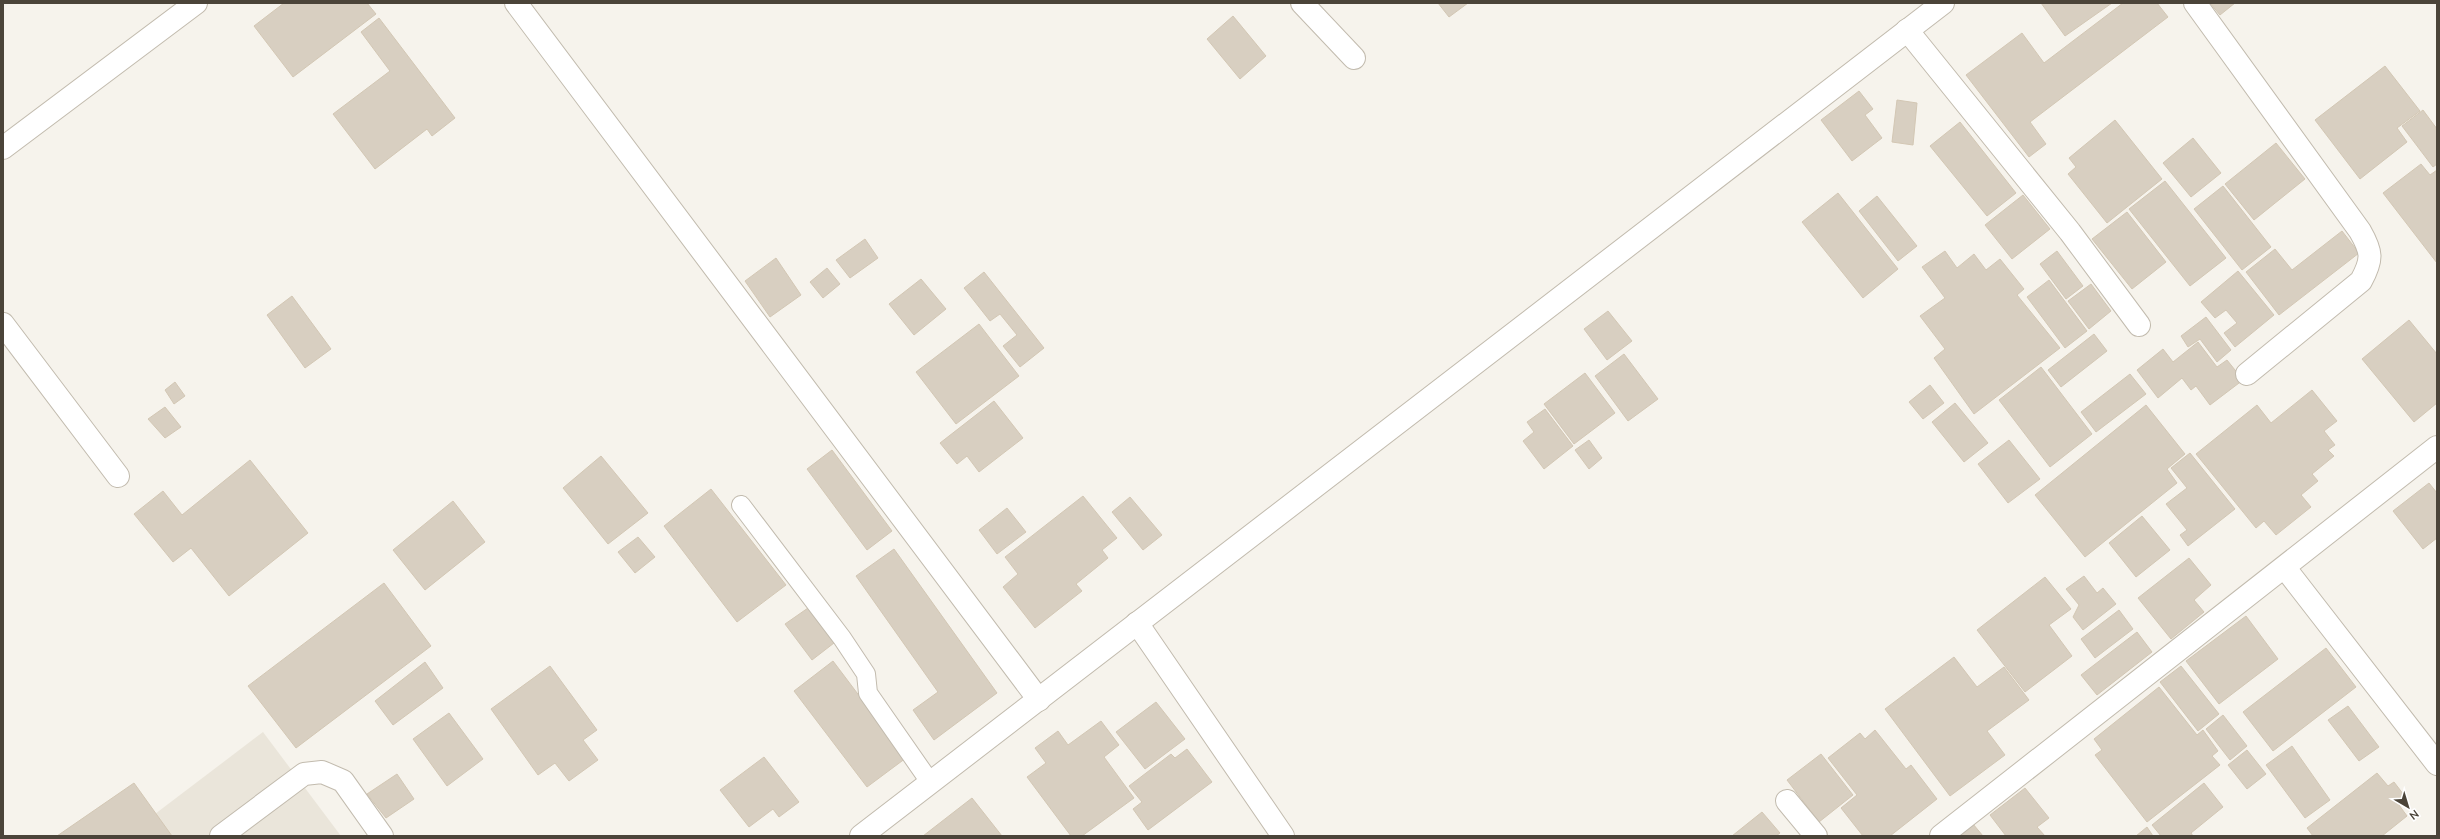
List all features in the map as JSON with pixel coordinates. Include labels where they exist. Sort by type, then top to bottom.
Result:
[{"type":"street","points":[[3,148],[196,3]]},
{"type":"street","points":[[516,3],[1039,700]]},
{"type":"street","points":[[1302,3],[1354,58]]},
{"type":"street","points":[[2195,3],[2360,230],[2370,249],[2370,265],[2361,281],[2247,374]]},
{"type":"street","points":[[860,836],[1039,700],[1136,623],[1907,30],[1931,6]]},
{"type":"street","points":[[1907,30],[2070,232],[2139,325]]},
{"type":"street","points":[[3,324],[118,476]]},
{"type":"street","points":[[1941,836],[2285,568],[2437,447]]},
{"type":"street","points":[[2285,568],[2437,764]]},
{"type":"street","points":[[1136,623],[1283,836]]},
{"type":"street","points":[[221,836],[304,774],[322,772],[343,781],[382,836]]},
{"type":"street","points":[[1787,801],[1816,836]]},
{"type":"lane","points":[[742,505],[842,638],[866,674],[868,693],[930,782]]},
{"type":"shaded area","points":[[263,732],[341,836],[126,836]]},
{"type":"building","points":[[284,3],[367,3],[376,14],[293,77],[254,26]]},
{"type":"building","points":[[1438,3],[1468,3],[1449,17]]},
{"type":"building","points":[[2041,3],[2112,3],[2065,36]]},
{"type":"building","points":[[2123,3],[2157,3],[2168,17],[2030,122],[2046,144],[2029,157],[1966,75],[2022,33],[2044,63]]},
{"type":"building","points":[[2210,3],[2235,3],[2220,15]]},
{"type":"building","points":[[1233,16],[1266,56],[1240,79],[1207,39]]},
{"type":"building","points":[[379,18],[455,118],[432,136],[427,129],[375,169],[333,114],[390,71],[361,32]]},
{"type":"building","points":[[2385,66],[2420,111],[2397,128],[2407,142],[2360,179],[2315,120]]},
{"type":"building","points":[[1859,91],[1873,109],[1865,115],[1882,138],[1852,161],[1821,120]]},
{"type":"building","points":[[1897,100],[1917,103],[1913,145],[1892,142]]},
{"type":"building","points":[[2423,110],[2437,129],[2437,164],[2433,167],[2402,126]]},
{"type":"building","points":[[2115,120],[2162,179],[2107,223],[2068,174],[2076,167],[2069,158]]},
{"type":"building","points":[[1960,122],[2016,193],[1987,216],[1930,146]]},
{"type":"building","points":[[2193,138],[2221,173],[2191,197],[2163,163]]},
{"type":"building","points":[[2276,143],[2305,179],[2254,220],[2225,184]]},
{"type":"building","points":[[2421,164],[2430,175],[2437,170],[2437,263],[2383,193]]},
{"type":"building","points":[[2165,181],[2226,258],[2190,286],[2129,209]]},
{"type":"building","points":[[2223,186],[2271,247],[2242,270],[2194,209]]},
{"type":"building","points":[[1838,193],[1898,269],[1863,298],[1802,222]]},
{"type":"building","points":[[2023,195],[2050,229],[2012,259],[1985,225]]},
{"type":"building","points":[[1877,196],[1917,246],[1898,261],[1859,211]]},
{"type":"building","points":[[2127,212],[2166,262],[2132,289],[2092,239]]},
{"type":"building","points":[[2342,231],[2359,253],[2279,315],[2246,272],[2275,249],[2292,270]]},
{"type":"building","points":[[865,239],[878,258],[850,278],[836,260]]},
{"type":"building","points":[[1945,251],[1957,268],[1974,254],[1986,270],[2000,259],[2024,289],[2017,295],[2060,348],[1974,414],[1934,358],[1945,349],[1920,316],[1945,298],[1922,267]]},
{"type":"building","points":[[2057,251],[2083,286],[2066,299],[2040,264]]},
{"type":"building","points":[[776,258],[801,295],[770,317],[745,281]]},
{"type":"building","points":[[827,268],[840,284],[823,298],[810,282]]},
{"type":"building","points":[[2238,271],[2274,315],[2235,347],[2224,333],[2237,323],[2226,310],[2215,318],[2201,302]]},
{"type":"building","points":[[984,272],[1044,348],[1020,367],[1003,346],[1017,335],[1000,314],[990,321],[964,288]]},
{"type":"building","points":[[921,279],[946,309],[914,335],[889,304]]},
{"type":"building","points":[[2049,280],[2087,331],[2065,348],[2027,297]]},
{"type":"building","points":[[2091,284],[2111,311],[2089,329],[2068,301]]},
{"type":"building","points":[[292,296],[331,349],[305,368],[267,315]]},
{"type":"building","points":[[1608,311],[1632,341],[1607,360],[1584,329]]},
{"type":"building","points":[[2206,317],[2231,350],[2217,362],[2200,339],[2188,347],[2181,336]]},
{"type":"building","points":[[2409,320],[2437,354],[2437,403],[2414,422],[2362,359]]},
{"type":"building","points":[[979,324],[1019,376],[956,424],[916,372]]},
{"type":"building","points":[[2094,334],[2107,351],[2061,387],[2048,370]]},
{"type":"building","points":[[2198,342],[2217,367],[2227,360],[2243,380],[2210,405],[2196,386],[2191,390],[2182,378],[2158,398],[2137,370],[2163,349],[2173,362]]},
{"type":"building","points":[[1624,354],[1658,399],[1628,421],[1595,376]]},
{"type":"building","points":[[2041,367],[2092,434],[2050,467],[1999,400]]},
{"type":"building","points":[[1585,373],[1615,413],[1574,444],[1544,404]]},
{"type":"building","points":[[2130,374],[2146,394],[2096,432],[2081,412]]},
{"type":"building","points":[[175,382],[185,396],[174,404],[165,390]]},
{"type":"building","points":[[1930,385],[1944,403],[1923,419],[1909,402]]},
{"type":"building","points":[[2312,390],[2337,421],[2324,431],[2335,445],[2328,450],[2334,456],[2312,474],[2318,481],[2301,495],[2311,507],[2276,535],[2264,521],[2256,528],[2196,454],[2257,405],[2271,423]]},
{"type":"building","points":[[994,401],[1023,438],[979,472],[967,456],[957,464],[940,443]]},
{"type":"building","points":[[1955,403],[1988,443],[1964,462],[1932,422]]},
{"type":"building","points":[[2146,405],[2185,454],[2167,469],[2177,483],[2085,557],[2035,495]]},
{"type":"building","points":[[165,407],[181,427],[165,438],[148,419]]},
{"type":"building","points":[[1545,409],[1573,446],[1544,469],[1523,441],[1534,432],[1527,422]]},
{"type":"building","points":[[1589,440],[1602,458],[1589,469],[1575,450]]},
{"type":"building","points":[[2009,440],[2040,479],[2008,503],[1978,464]]},
{"type":"building","points":[[832,450],[892,531],[867,550],[807,469]]},
{"type":"building","points":[[2190,453],[2235,509],[2188,546],[2180,535],[2187,530],[2166,504],[2187,488],[2171,468]]},
{"type":"building","points":[[601,456],[648,513],[608,544],[563,488]]},
{"type":"building","points":[[250,460],[308,533],[229,596],[191,548],[173,562],[134,514],[163,491],[182,515]]},
{"type":"building","points":[[2429,483],[2437,493],[2437,538],[2423,549],[2393,511]]},
{"type":"building","points":[[711,489],[786,585],[737,622],[664,526]]},
{"type":"building","points":[[1083,496],[1117,538],[1102,550],[1108,558],[1076,584],[1082,591],[1035,628],[1003,587],[1018,574],[1005,557]]},
{"type":"building","points":[[1130,497],[1162,535],[1143,550],[1112,512]]},
{"type":"building","points":[[453,501],[485,542],[425,590],[393,550]]},
{"type":"building","points":[[1007,508],[1026,532],[997,554],[979,530]]},
{"type":"building","points":[[2142,516],[2170,550],[2136,577],[2109,543]]},
{"type":"building","points":[[638,537],[655,557],[635,573],[618,552]]},
{"type":"building","points":[[894,549],[997,693],[934,740],[913,710],[938,692],[856,576]]},
{"type":"building","points":[[2189,558],[2211,585],[2194,600],[2204,612],[2171,639],[2138,598]]},
{"type":"building","points":[[2084,576],[2097,593],[2103,588],[2116,604],[2083,630],[2073,617],[2079,605],[2066,589]]},
{"type":"building","points":[[2045,577],[2071,609],[2049,625],[2072,656],[2025,692],[1977,630]]},
{"type":"building","points":[[384,583],[431,646],[296,748],[248,686]]},
{"type":"building","points":[[808,608],[834,643],[812,660],[785,624]]},
{"type":"building","points":[[2119,610],[2133,629],[2095,658],[2081,639]]},
{"type":"building","points":[[2246,616],[2278,659],[2219,704],[2186,661]]},
{"type":"building","points":[[2137,632],[2152,652],[2097,695],[2081,675]]},
{"type":"building","points":[[2326,648],[2356,687],[2273,751],[2243,712]]},
{"type":"building","points":[[1954,657],[1977,687],[2004,667],[2029,700],[1987,731],[2005,755],[1950,796],[1885,709]]},
{"type":"building","points":[[833,661],[906,758],[867,787],[794,691]]},
{"type":"building","points":[[425,662],[443,688],[393,725],[375,701]]},
{"type":"building","points":[[550,666],[597,730],[583,740],[598,760],[569,781],[555,763],[538,775],[491,709]]},
{"type":"building","points":[[2181,666],[2219,714],[2198,731],[2160,682]]},
{"type":"building","points":[[2159,687],[2197,735],[2203,730],[2218,751],[2212,756],[2220,765],[2147,822],[2095,755],[2102,750],[2094,739]]},
{"type":"building","points":[[1156,702],[1185,739],[1145,769],[1116,732]]},
{"type":"building","points":[[2348,706],[2379,747],[2359,761],[2328,720]]},
{"type":"building","points":[[449,713],[483,759],[447,786],[413,739]]},
{"type":"building","points":[[2223,715],[2247,746],[2230,760],[2206,729]]},
{"type":"building","points":[[1101,721],[1119,745],[1104,757],[1134,798],[1082,836],[1071,836],[1027,777],[1046,763],[1035,748],[1058,731],[1068,745]]},
{"type":"building","points":[[1875,730],[1906,769],[1911,765],[1937,799],[1890,836],[1863,836],[1841,808],[1857,795],[1828,758],[1860,733],[1865,739]]},
{"type":"building","points":[[2292,746],[2330,800],[2305,818],[2266,765]]},
{"type":"building","points":[[1187,749],[1212,782],[1148,830],[1133,809],[1142,802],[1129,786],[1171,754],[1175,758]]},
{"type":"building","points":[[2247,750],[2266,774],[2247,789],[2228,765]]},
{"type":"building","points":[[1821,754],[1853,795],[1819,822],[1787,780]]},
{"type":"building","points":[[764,757],[799,802],[779,817],[773,809],[749,827],[720,790]]},
{"type":"building","points":[[2377,773],[2388,786],[2394,782],[2407,799],[2399,805],[2407,816],[2382,836],[2313,836],[2307,828]]},
{"type":"building","points":[[397,774],[414,799],[386,818],[367,794]]},
{"type":"building","points":[[134,783],[172,836],[57,836]]},
{"type":"building","points":[[2204,783],[2223,807],[2191,833],[2193,836],[2161,836],[2152,825]]},
{"type":"building","points":[[2025,788],[2049,818],[2037,827],[2045,836],[2006,836],[1990,815]]},
{"type":"building","points":[[972,798],[1002,836],[923,836]]},
{"type":"building","points":[[1762,812],[1780,833],[1776,836],[1732,836]]},
{"type":"building","points":[[1973,824],[1983,836],[1959,836]]},
{"type":"building","points":[[2147,827],[2153,836],[2136,836]]}]
